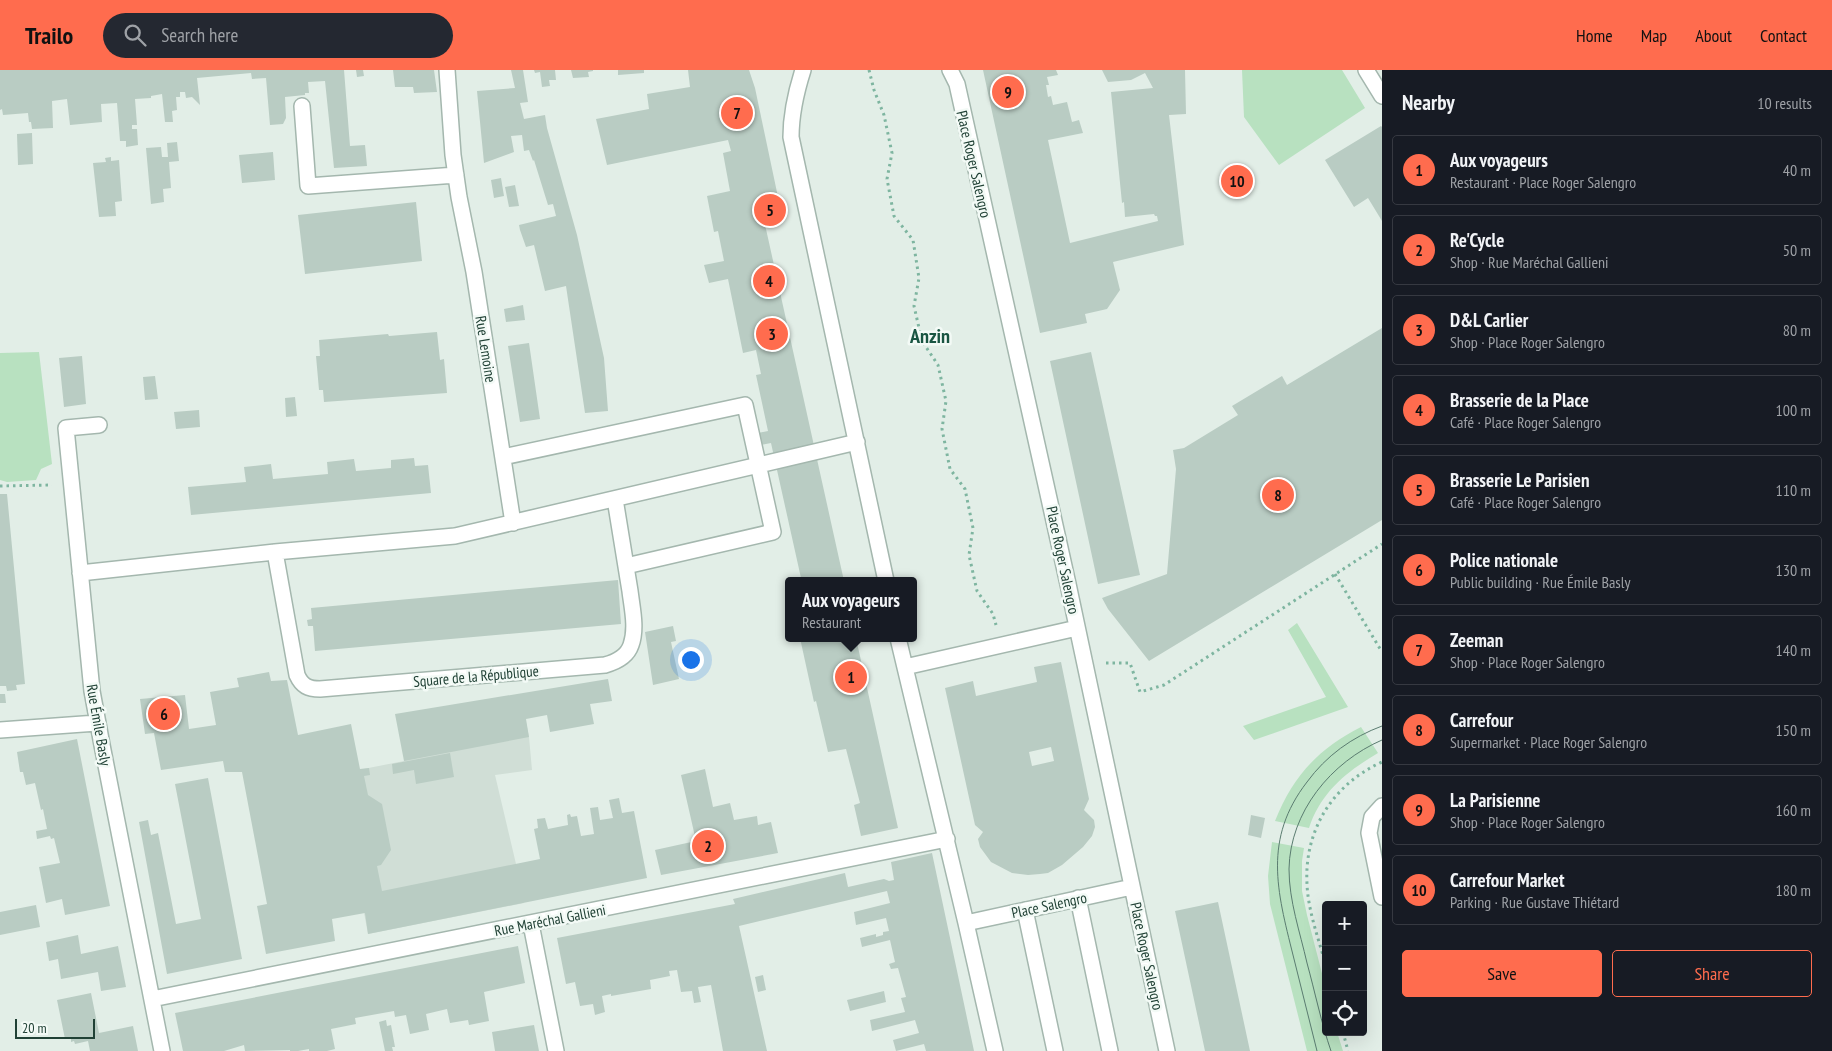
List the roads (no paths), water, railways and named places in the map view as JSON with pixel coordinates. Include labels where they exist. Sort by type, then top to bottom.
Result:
[{"type":"street","name":"Rue Lemoine","points":[[447,70],[459,197],[474,272],[513,523]]},
{"type":"street","points":[[804,70],[796,94],[791,124],[791,137],[885,577]]},
{"type":"street","name":"Place Roger Salengro","points":[[950,70],[959,94],[1078,628],[1167,1051]]},
{"type":"street","points":[[1366,70],[1382,96]]},
{"type":"street","points":[[302,106],[308,186],[456,175]]},
{"type":"street","points":[[503,457],[745,405],[773,532],[626,566]]},
{"type":"street","name":"Rue Émile Basly","points":[[99,425],[66,428],[80,573],[97,723],[162,1051]]},
{"type":"street","points":[[80,573],[275,552],[455,536],[857,442]]},
{"type":"street","name":"Square de la République","points":[[275,552],[297,675],[303,685],[312,689],[320,690],[605,666],[616,662],[631,647],[634,624],[615,499]]},
{"type":"street","points":[[905,667],[1078,628]]},
{"type":"street","points":[[899,642],[995,1051]]},
{"type":"street","points":[[0,730],[97,723]]},
{"type":"street","points":[[1382,806],[1375,812],[1372,818],[1369,832],[1382,897]]},
{"type":"street","name":"Rue Maréchal Gallieni","points":[[152,999],[946,839]]},
{"type":"street","name":"Place Salengro","points":[[966,923],[1132,887]]},
{"type":"street","points":[[1078,898],[1110,1051]]},
{"type":"street","points":[[1025,910],[1055,1051]]},
{"type":"street","points":[[531,924],[556,1051]]},
{"type":"tram line","points":[[1317,1051],[1282,909],[1278,866],[1279,845],[1284,824],[1293,803],[1314,773],[1340,748],[1371,730],[1382,726]]},
{"type":"tram line","points":[[1331,1051],[1293,905],[1289,881],[1291,848],[1305,809],[1330,775],[1346,761],[1382,740]]},
{"type":"place","name":"La Parisienne","points":[[1008,92]]},
{"type":"place","name":"Zeeman","points":[[737,113]]},
{"type":"place","name":"Carrefour Market","points":[[1237,181]]},
{"type":"place","name":"Brasserie Le Parisien","points":[[770,210]]},
{"type":"place","name":"Brasserie de la Place","points":[[769,281]]},
{"type":"place","name":"D&L Carlier","points":[[772,334]]},
{"type":"place","name":"Carrefour","points":[[1278,495]]},
{"type":"place","name":"Aux voyageurs","points":[[851,677]]},
{"type":"place","name":"Police nationale","points":[[164,714]]},
{"type":"place","name":"Re'Cycle","points":[[708,846]]},
{"type":"district","name":"Anzin","points":[[930,336]]}]
